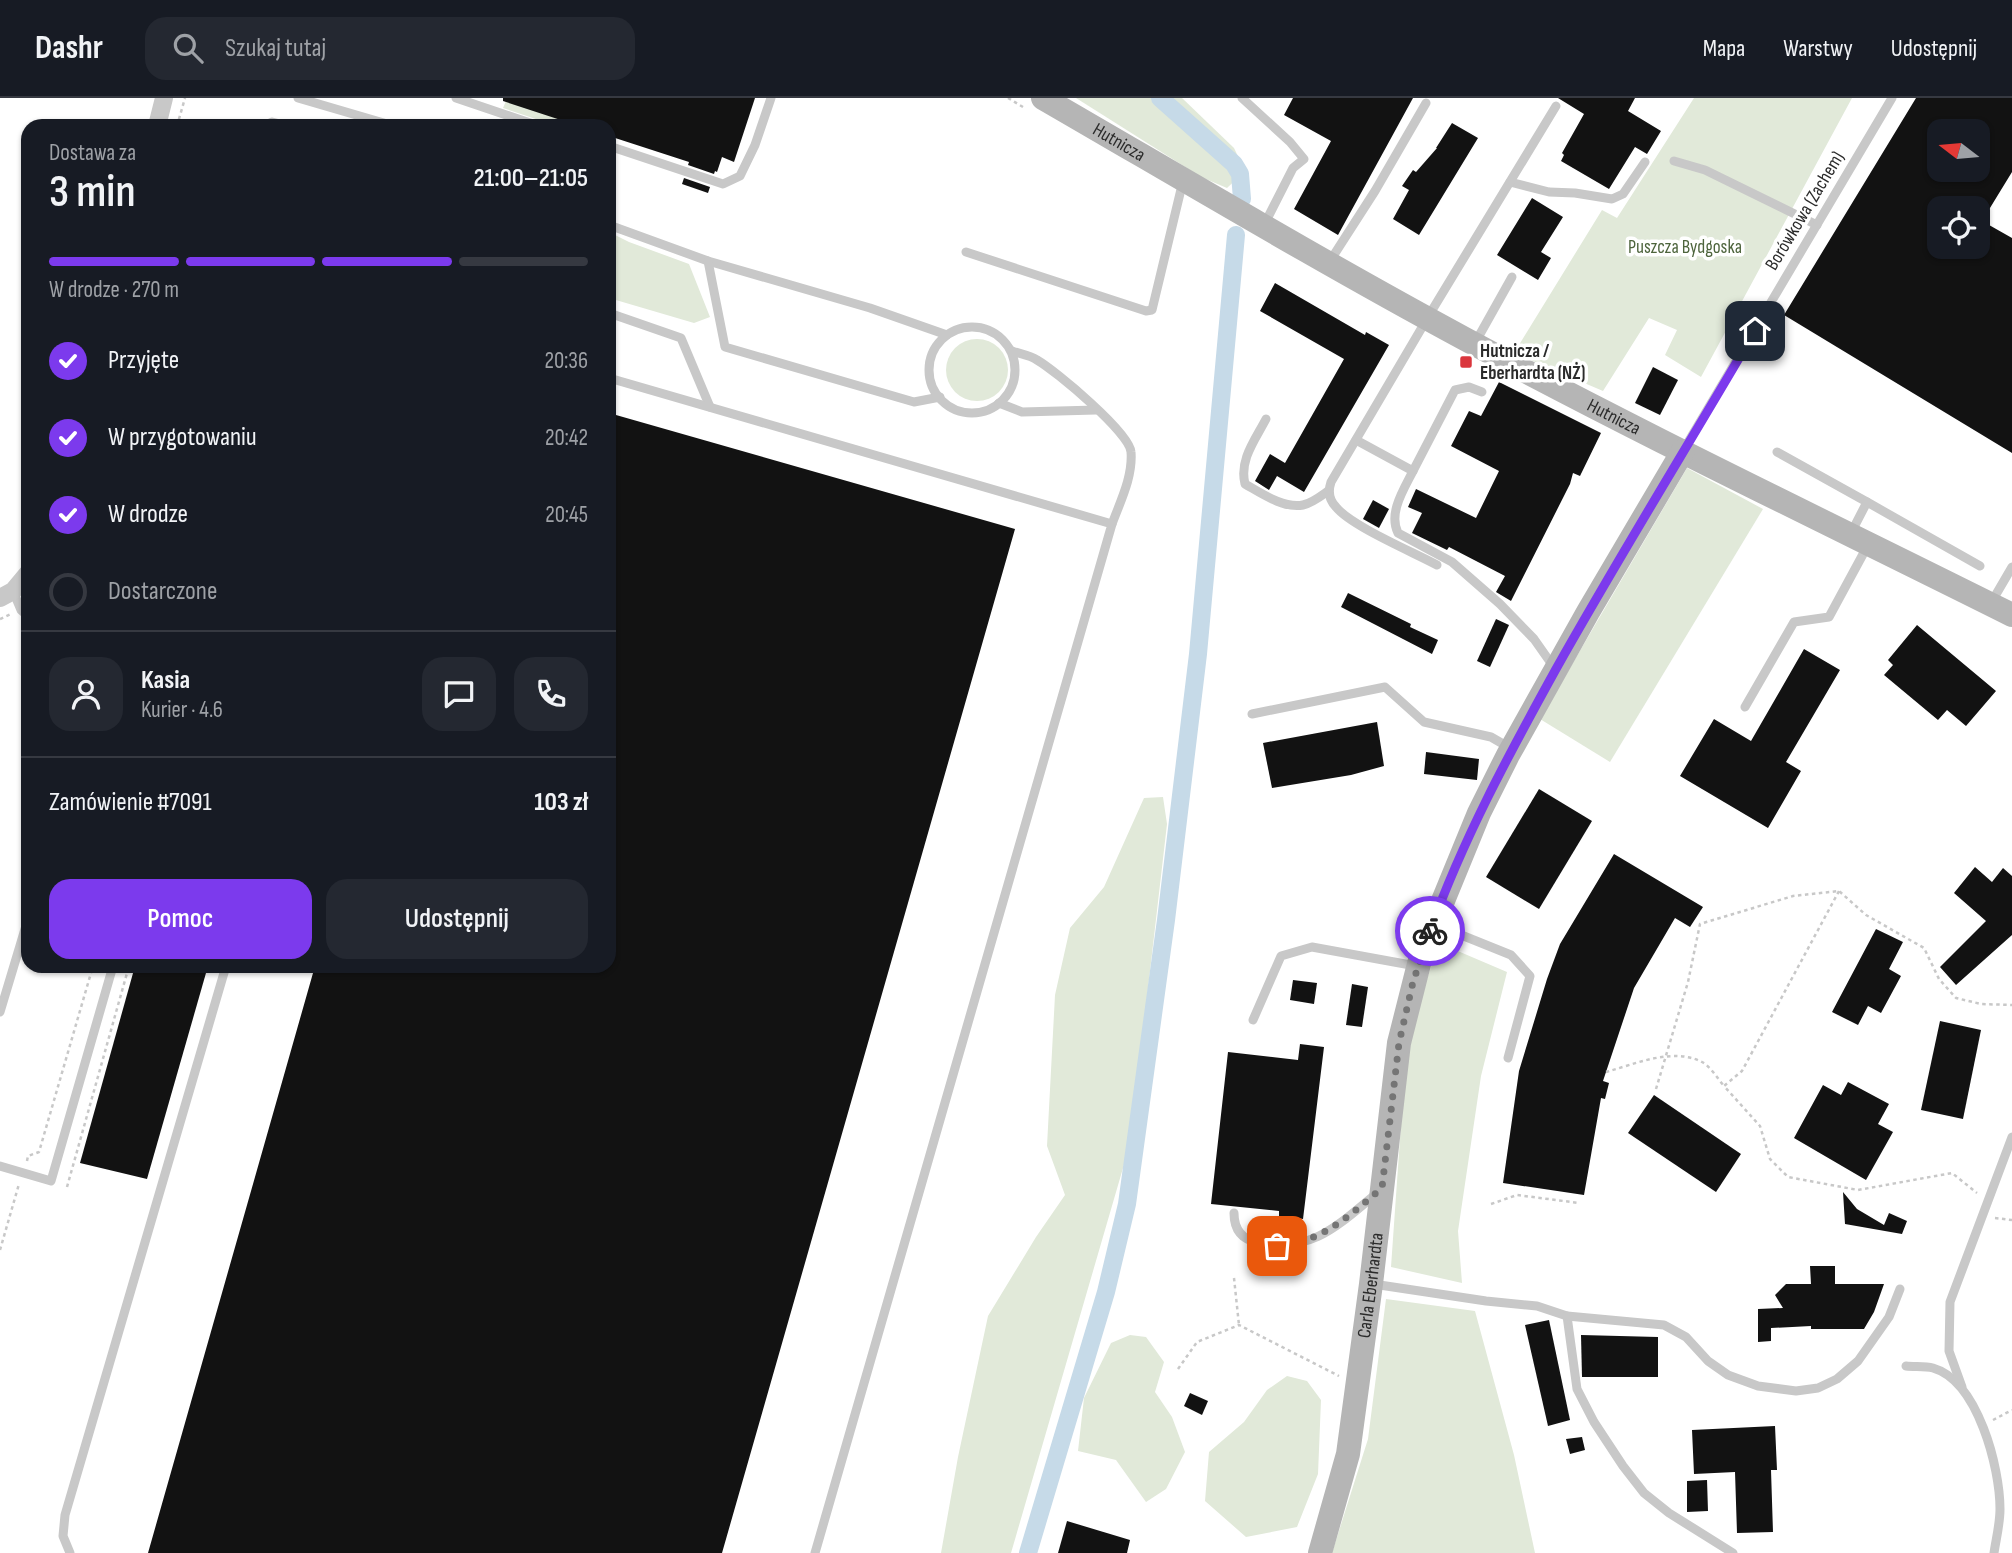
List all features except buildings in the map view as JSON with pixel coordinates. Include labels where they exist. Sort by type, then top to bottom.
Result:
[{"type":"street","points":[[159,119],[164,98]]},
{"type":"street","name":"Hutnicza","points":[[1043,98],[1474,344],[2001,610]]},
{"type":"street","name":"Carla Eberhardta","points":[[1320,1553],[1348,1454],[1399,1043],[1418,966],[1479,813],[1511,748],[1683,451]]},
{"type":"street","points":[[6,595],[21,580]]},
{"type":"lane","points":[[298,98],[370,119]]},
{"type":"lane","points":[[456,98],[518,119]]},
{"type":"lane","points":[[616,148],[723,184],[740,176],[755,145],[771,98]]},
{"type":"lane","name":"Borówkowa (Zachem)","points":[[1683,451],[1892,98]]},
{"type":"lane","points":[[1247,100],[1304,159],[1293,168],[1264,226]]},
{"type":"lane","points":[[1329,263],[1426,103]]},
{"type":"lane","points":[[1266,419],[1244,461],[1242,472],[1245,484],[1295,506],[1306,505],[1328,491],[1427,318],[1556,106]]},
{"type":"lane","points":[[1510,183],[1612,199],[1623,194],[1644,162]]},
{"type":"lane","points":[[1674,162],[1705,170],[1817,225]]},
{"type":"lane","points":[[966,252],[1146,311],[1152,310],[1183,179]]},
{"type":"lane","points":[[616,228],[708,261],[870,308],[947,335]]},
{"type":"lane","points":[[708,261],[725,347],[914,402],[940,397]]},
{"type":"lane","points":[[1474,344],[1512,277]]},
{"type":"lane","points":[[616,315],[681,338],[710,407]]},
{"type":"lane","points":[[966,327],[993,331],[1012,351],[1015,379],[1009,393],[986,411],[972,413],[945,403],[930,378],[930,363],[934,350],[947,335],[966,327]]},
{"type":"lane","points":[[814,1553],[1112,524],[1130,475],[1132,449],[1117,427],[1036,359],[1012,351]]},
{"type":"lane","points":[[616,380],[1112,524]]},
{"type":"lane","points":[[1482,392],[1469,387],[1455,390],[1413,471],[1394,516],[1394,526],[1398,533],[1452,562],[1525,630],[1556,670]]},
{"type":"lane","points":[[999,403],[1022,412],[1096,410]]},
{"type":"lane","points":[[1356,440],[1413,471]]},
{"type":"lane","points":[[1777,452],[1980,566]]},
{"type":"lane","points":[[1328,491],[1334,506],[1349,519],[1437,565]]},
{"type":"lane","points":[[1745,707],[1794,622],[1829,617],[1860,539],[1867,502]]},
{"type":"lane","points":[[2001,610],[2012,567]]},
{"type":"lane","points":[[6,595],[21,610]]},
{"type":"lane","points":[[1252,714],[1385,687],[1424,722],[1491,737],[1511,748]]},
{"type":"lane","points":[[1433,923],[1511,955],[1530,976],[1508,1058]]},
{"type":"lane","points":[[0,1012],[21,942]]},
{"type":"lane","points":[[1253,1020],[1281,956],[1312,947],[1418,966]]},
{"type":"lane","points":[[0,1166],[51,1181],[111,973]]},
{"type":"lane","points":[[70,1553],[63,1536],[65,1515],[224,973]]},
{"type":"lane","points":[[1994,1553],[2000,1509],[1992,1451],[1962,1387],[1949,1351],[1950,1302],[2012,1137]]},
{"type":"lane","points":[[1234,1213],[1234,1226],[1242,1237],[1277,1246],[1297,1245],[1320,1236],[1339,1224],[1382,1188]]},
{"type":"lane","points":[[1371,1284],[1537,1306],[1567,1316],[1664,1325],[1686,1337],[1708,1361],[1728,1375],[1758,1386],[1796,1391],[1818,1388],[1837,1379],[1858,1361],[1889,1317],[1900,1289]]},
{"type":"lane","points":[[1567,1316],[1577,1389],[1594,1422],[1623,1466],[1644,1493],[1669,1513],[1733,1553]]},
{"type":"lane","points":[[1906,1366],[1934,1368],[1962,1387]]},
{"type":"path","points":[[179,119],[184,98]]},
{"type":"path","points":[[1724,1086],[1742,1070],[1839,891]]},
{"type":"path","points":[[1656,1089],[1688,982],[1700,924],[1793,896],[1839,891],[1866,915],[1924,948],[1939,979],[1956,998],[1981,1004],[2012,1005]]},
{"type":"path","points":[[0,1250],[28,1156],[39,1152],[91,973]]},
{"type":"path","points":[[67,1186],[127,973]]},
{"type":"path","points":[[1606,1072],[1667,1056],[1704,1062],[1760,1126],[1770,1158],[1788,1177],[1858,1190],[1952,1173],[1987,1202]]},
{"type":"path","points":[[1491,1204],[1517,1195],[1579,1203]]},
{"type":"path","points":[[1982,1217],[2012,1220]]},
{"type":"path","points":[[1234,1278],[1239,1325]]},
{"type":"path","points":[[1178,1369],[1197,1342],[1239,1325],[1357,1386]]},
{"type":"path","points":[[1982,1426],[2012,1410]]},
{"type":"green space","points":[[1076,98],[1182,98],[1234,148],[1245,171],[1227,188],[1201,177]]},
{"type":"green space","name":"Puszcza Bydgoska","points":[[1694,98],[1852,98],[1701,377],[1665,355],[1677,330],[1649,318],[1603,391],[1514,353],[1602,210],[1617,218]]},
{"type":"green space","points":[[506,101],[560,119],[536,119],[503,108]]},
{"type":"green space","points":[[616,236],[689,264],[710,317],[694,323],[616,300]]},
{"type":"green space","points":[[977,339],[999,348],[1008,370],[999,392],[977,401],[955,392],[946,370],[955,348]]},
{"type":"green space","points":[[1687,468],[1763,509],[1610,762],[1540,719]]},
{"type":"green space","points":[[1163,797],[1167,824],[1130,1144],[1011,1553],[941,1553],[988,1316],[1065,1195],[1047,1146],[1055,995],[1070,928],[1104,887],[1144,798]]},
{"type":"green space","points":[[1439,943],[1507,972],[1481,1076],[1458,1231],[1462,1283],[1391,1267],[1407,1039]]},
{"type":"green space","points":[[1386,1299],[1475,1311],[1514,1455],[1535,1553],[1332,1553],[1368,1439]]},
{"type":"green space","points":[[1130,1335],[1146,1337],[1164,1362],[1155,1392],[1172,1417],[1185,1452],[1166,1489],[1146,1502],[1116,1460],[1078,1451],[1084,1398],[1111,1343]]},
{"type":"green space","points":[[1287,1376],[1307,1381],[1321,1400],[1318,1474],[1297,1527],[1246,1537],[1205,1501],[1209,1452],[1244,1422],[1267,1390]]},
{"type":"waterway","points":[[1160,98],[1234,164],[1240,174],[1242,199]]},
{"type":"waterway","points":[[1028,1553],[1106,1292],[1127,1204],[1166,920],[1198,654],[1236,235]]},
{"type":"way so far","points":[[1277,1246],[1297,1245],[1320,1236],[1339,1224],[1382,1188],[1399,1043],[1413,982],[1430,931]]},
{"type":"place","name":"Hutnicza / Eberhardta (NŻ)","points":[[1466,362]]},
{"type":"route","points":[[1430,931],[1479,813],[1507,755],[1588,612],[1755,331]]}]
